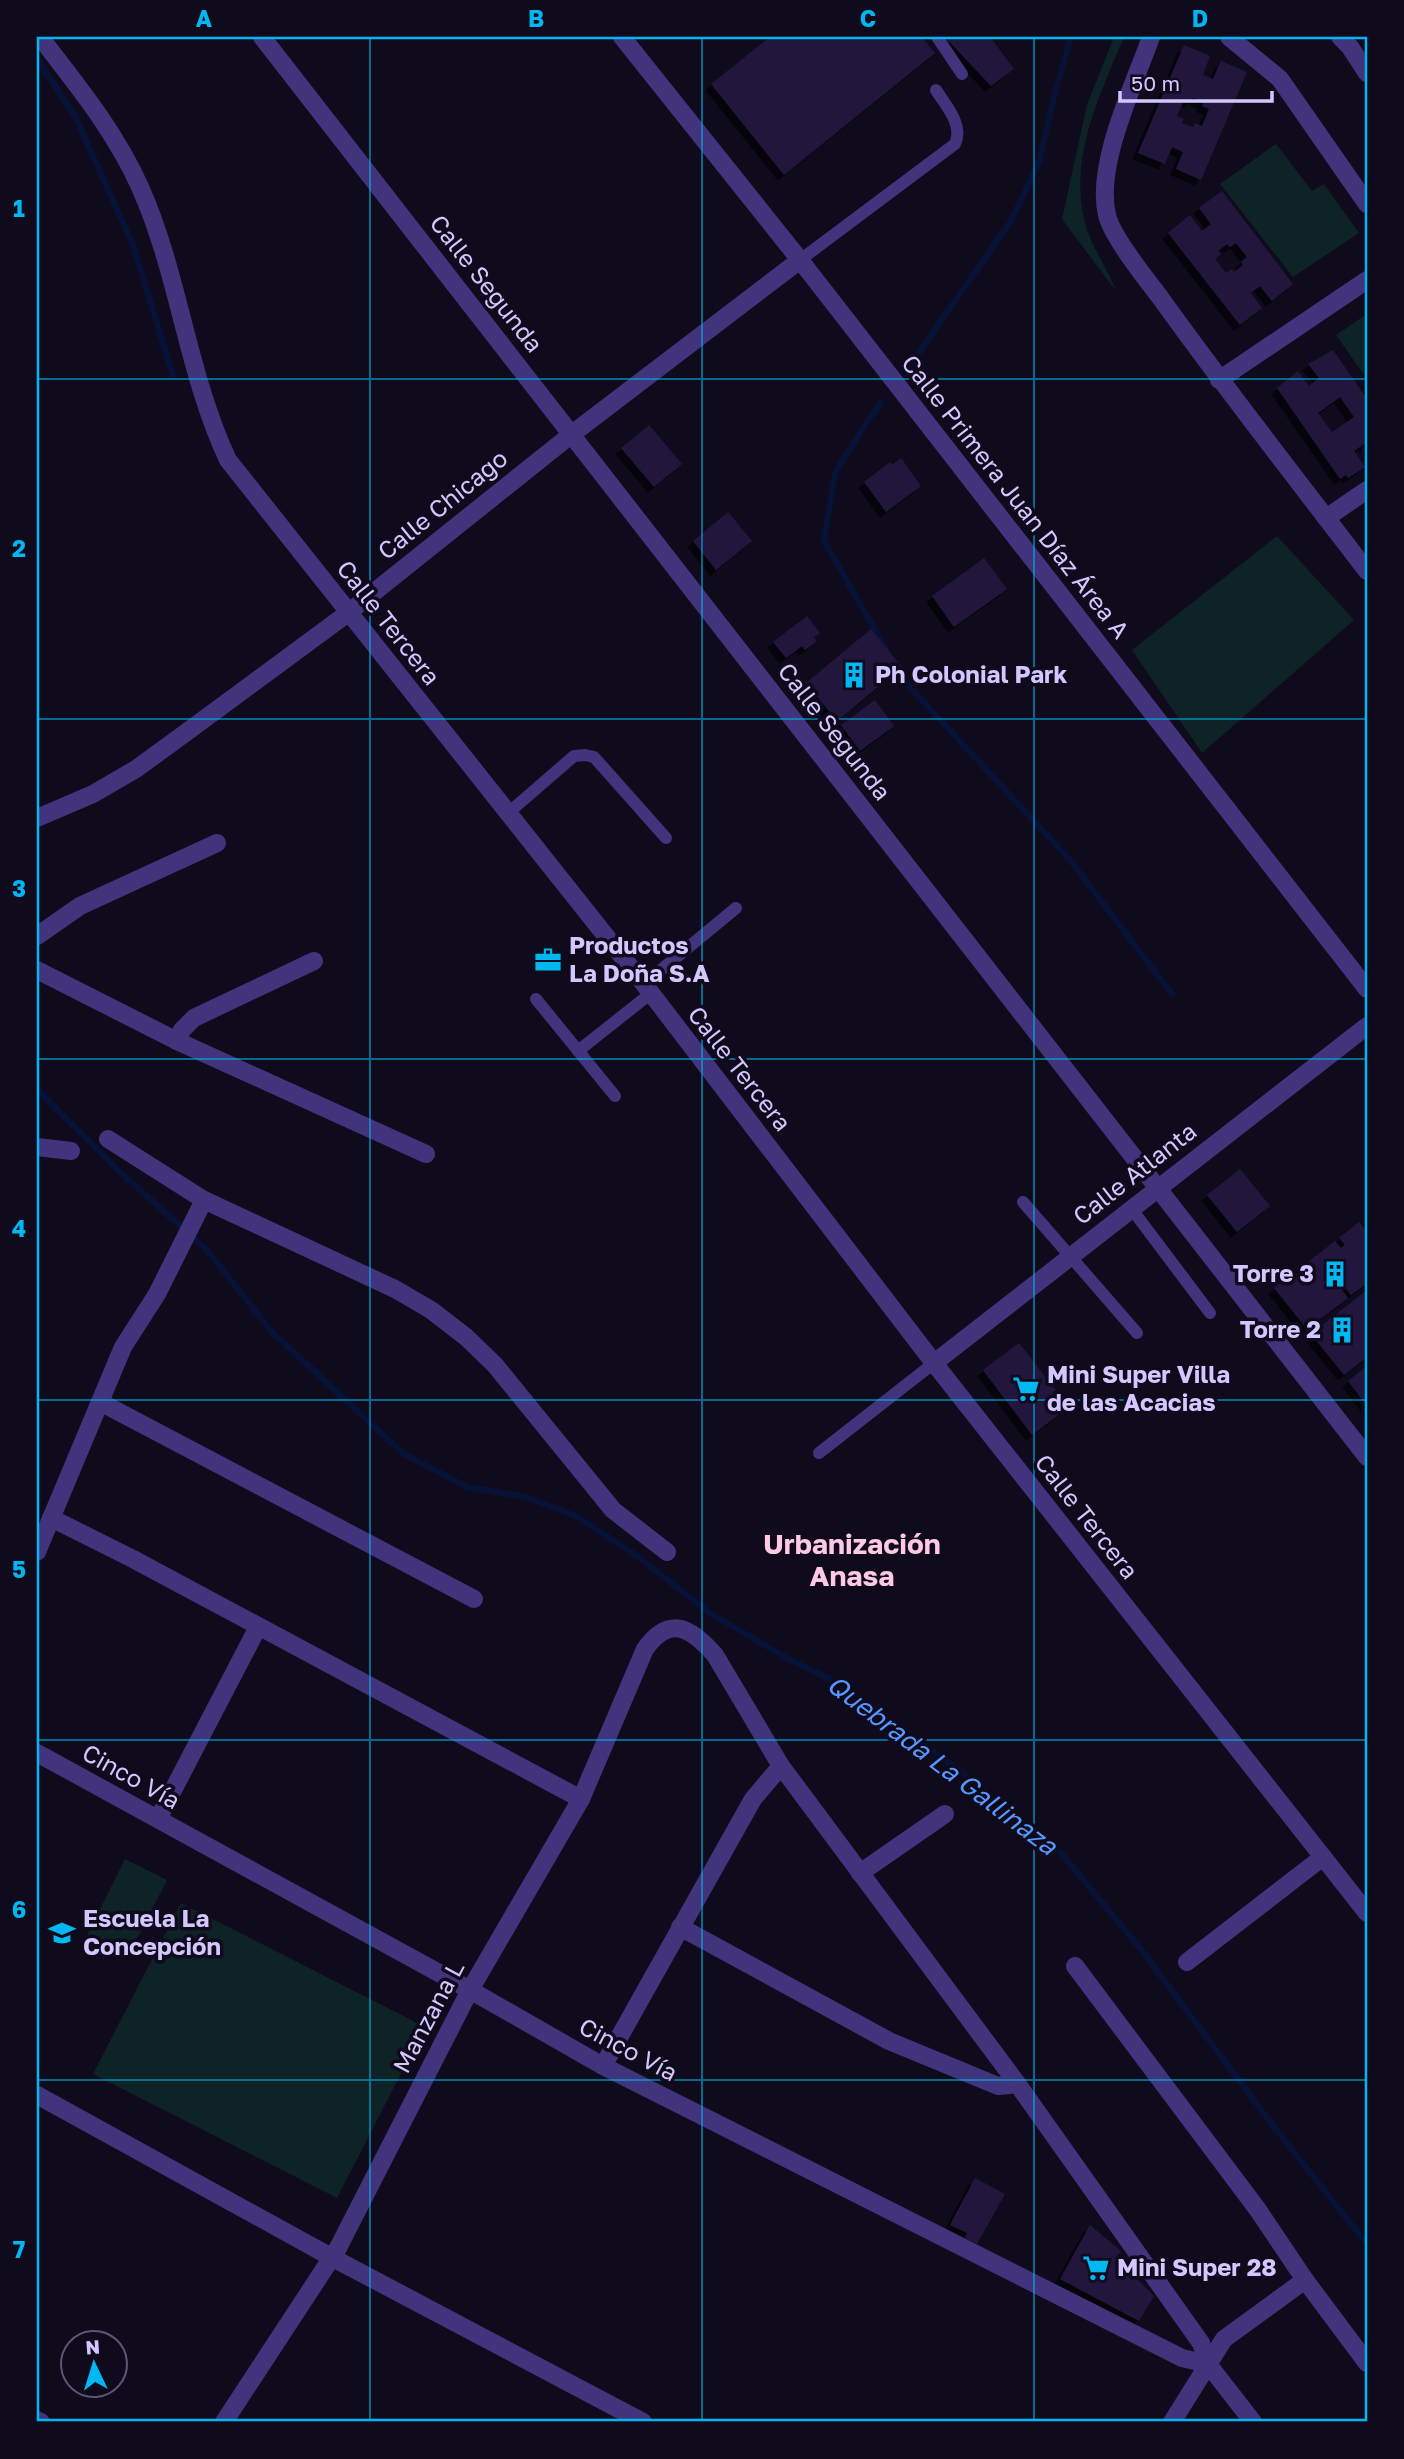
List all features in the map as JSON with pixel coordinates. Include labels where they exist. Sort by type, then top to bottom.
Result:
[{"type":"street","name":"Calle Tercera","points":[[40,37],[121,147],[141,189],[167,263],[211,417],[228,460],[647,989],[934,1363],[1367,1913]]},
{"type":"street","name":"Calle Segunda","points":[[262,37],[1367,1457]]},
{"type":"street","name":"Calle Primera Juan Díaz Área A","points":[[622,37],[800,260],[1367,989]]},
{"type":"street","points":[[1151,37],[1117,130],[1104,178],[1107,217],[1127,251],[1219,380],[1367,571]]},
{"type":"street","points":[[1229,37],[1280,79],[1367,204]]},
{"type":"street","points":[[1340,37],[1367,73]]},
{"type":"street","name":"Calle Chicago","points":[[37,818],[93,794],[136,769],[348,613],[572,434],[800,260]]},
{"type":"street","points":[[1219,380],[1367,279]]},
{"type":"street","points":[[1326,518],[1367,490]]},
{"type":"street","points":[[37,936],[80,906],[217,843]]},
{"type":"street","points":[[177,1041],[182,1030],[194,1018],[314,961]]},
{"type":"street","points":[[37,970],[177,1041],[426,1154]]},
{"type":"street","name":"Calle Atlanta","points":[[934,1363],[1367,1026]]},
{"type":"street","points":[[108,1139],[204,1200],[395,1289],[431,1310],[495,1365],[613,1510],[667,1552]]},
{"type":"street","points":[[37,1147],[71,1151]]},
{"type":"street","points":[[37,1552],[123,1347],[157,1294],[204,1200]]},
{"type":"street","points":[[100,1402],[474,1599]]},
{"type":"street","points":[[51,1518],[134,1559],[581,1800]]},
{"type":"street","points":[[158,1819],[258,1627]]},
{"type":"street","name":"Manzana L","points":[[224,2422],[339,2246],[470,1990],[581,1800],[645,1649],[653,1637],[665,1629],[676,1628],[701,1639],[715,1655],[781,1766]]},
{"type":"street","name":"Cinco Vía","points":[[37,1753],[470,1990],[603,2066],[1182,2358],[1208,2364]]},
{"type":"street","points":[[603,2066],[753,1799],[781,1766],[1016,2082],[1201,2343],[1208,2364],[1253,2422]]},
{"type":"street","points":[[860,1873],[946,1814]]},
{"type":"street","points":[[1187,1962],[1323,1857]]},
{"type":"street","points":[[680,1927],[889,2041],[998,2086],[1016,2082]]},
{"type":"street","points":[[1075,1966],[1258,2210],[1367,2363]]},
{"type":"street","points":[[37,2095],[339,2246],[643,2422]]},
{"type":"street","points":[[1172,2422],[1224,2339],[1306,2280]]},
{"type":"lane","points":[[937,37],[962,74]]},
{"type":"lane","points":[[800,260],[955,144],[959,136],[958,126],[936,90]]},
{"type":"lane","points":[[508,814],[574,756],[585,755],[594,757],[666,838]]},
{"type":"lane","points":[[578,1051],[736,908]]},
{"type":"lane","points":[[536,999],[615,1096]]},
{"type":"lane","points":[[1023,1202],[1138,1333]]},
{"type":"lane","points":[[1131,1208],[1209,1313]]},
{"type":"lane","points":[[819,1453],[934,1363]]},
{"type":"green space","points":[[1114,37],[1124,37],[1089,127],[1081,175],[1081,199],[1088,232],[1116,291],[1062,219],[1087,105]]},
{"type":"green space","points":[[1276,144],[1312,191],[1324,184],[1359,233],[1293,277],[1220,184]]},
{"type":"green space","points":[[1367,314],[1367,379],[1336,335]]},
{"type":"green space","points":[[1277,536],[1354,620],[1202,753],[1132,650]]},
{"type":"green space","points":[[125,1859],[167,1880],[128,1956],[87,1935]]},
{"type":"green space","points":[[181,1903],[425,2027],[337,2198],[93,2074]]},
{"type":"building","points":[[770,37],[922,37],[935,53],[784,175],[711,84]]},
{"type":"building","points":[[945,37],[990,37],[1014,69],[991,86]]},
{"type":"building","points":[[1184,45],[1210,56],[1203,75],[1213,79],[1221,61],[1247,72],[1201,180],[1176,169],[1183,152],[1172,147],[1165,164],[1138,153]],"holes":[[[1193,98],[1203,103],[1202,106],[1209,109],[1202,126],[1195,123],[1193,127],[1182,123],[1184,119],[1177,116],[1184,100],[1191,102]]]},
{"type":"building","points":[[1222,191],[1293,284],[1272,301],[1260,286],[1251,293],[1262,308],[1240,325],[1168,233],[1190,215],[1202,231],[1211,224],[1199,208]],"holes":[[[1236,243],[1247,257],[1241,262],[1243,265],[1234,272],[1232,269],[1226,273],[1215,259],[1221,254],[1218,251],[1227,244],[1230,247]]]},
{"type":"building","points":[[1333,350],[1367,399],[1367,448],[1364,444],[1354,451],[1365,467],[1348,478],[1346,475],[1340,479],[1277,388],[1298,371],[1309,386],[1319,378],[1308,364]],"holes":[[[1340,397],[1354,417],[1332,432],[1318,413]]]},
{"type":"building","points":[[649,425],[682,464],[654,487],[621,448]]},
{"type":"building","points":[[901,458],[921,486],[886,512],[864,482],[890,462],[892,465]]},
{"type":"building","points":[[728,512],[752,541],[716,570],[693,541]]},
{"type":"building","points":[[984,558],[1007,589],[954,627],[932,596]]},
{"type":"building","points":[[807,616],[820,633],[814,637],[817,641],[805,650],[802,646],[786,658],[773,642]]},
{"type":"building","name":"Ph Colonial Park","points":[[871,629],[902,667],[837,721],[806,683]]},
{"type":"building","points":[[875,700],[894,726],[860,751],[841,725]]},
{"type":"building","points":[[1240,1169],[1270,1206],[1237,1232],[1207,1195]]},
{"type":"building","name":"Torre 3","points":[[1359,1222],[1367,1232],[1367,1283],[1351,1295],[1345,1287],[1342,1290],[1348,1298],[1307,1329],[1274,1288],[1295,1272],[1301,1279],[1305,1276],[1299,1269],[1335,1241],[1341,1248],[1345,1245],[1339,1238]]},
{"type":"building","name":"Torre 2","points":[[1367,1290],[1367,1357],[1344,1375],[1311,1334],[1331,1318],[1337,1326],[1341,1323],[1335,1315]]},
{"type":"building","name":"Mini Super Villa de las Acacias","points":[[1019,1343],[1069,1407],[1032,1435],[983,1370]]},
{"type":"building","points":[[1367,1366],[1367,1406],[1348,1381]]},
{"type":"building","points":[[975,2178],[1005,2194],[977,2244],[965,2238],[967,2233],[950,2225]]},
{"type":"building","name":"Mini Super 28","points":[[1090,2225],[1121,2251],[1116,2258],[1154,2296],[1139,2321],[1060,2279]]},
{"type":"waterway","points":[[913,361],[1011,221],[1039,162],[1071,37]]},
{"type":"waterway","points":[[38,60],[75,116],[133,245],[173,376]]},
{"type":"waterway","points":[[881,403],[835,473],[824,541],[886,649]]},
{"type":"waterway","points":[[895,665],[906,683],[1070,860],[1172,994]]},
{"type":"waterway","name":"Quebrada La Gallinaza","points":[[37,1087],[118,1170],[206,1249],[272,1332],[404,1454],[467,1487],[526,1497],[576,1516],[637,1556],[710,1613],[785,1657],[842,1685],[960,1771],[1062,1854],[1140,1948],[1274,2127],[1367,2244]]},
{"type":"place","name":"Ph Colonial Park","points":[[854,675]]},
{"type":"place","name":"Productos La Doña S.A","points":[[548,960]]},
{"type":"place","name":"Torre 3","points":[[1335,1274]]},
{"type":"place","name":"Torre 2","points":[[1342,1330]]},
{"type":"place","name":"Mini Super Villa de las Acacias","points":[[1026,1389]]},
{"type":"place","name":"Escuela La Concepción","points":[[62,1933]]},
{"type":"place","name":"Mini Super 28","points":[[1096,2268]]},
{"type":"district","name":"Urbanización Anasa","points":[[852,1560]]}]
